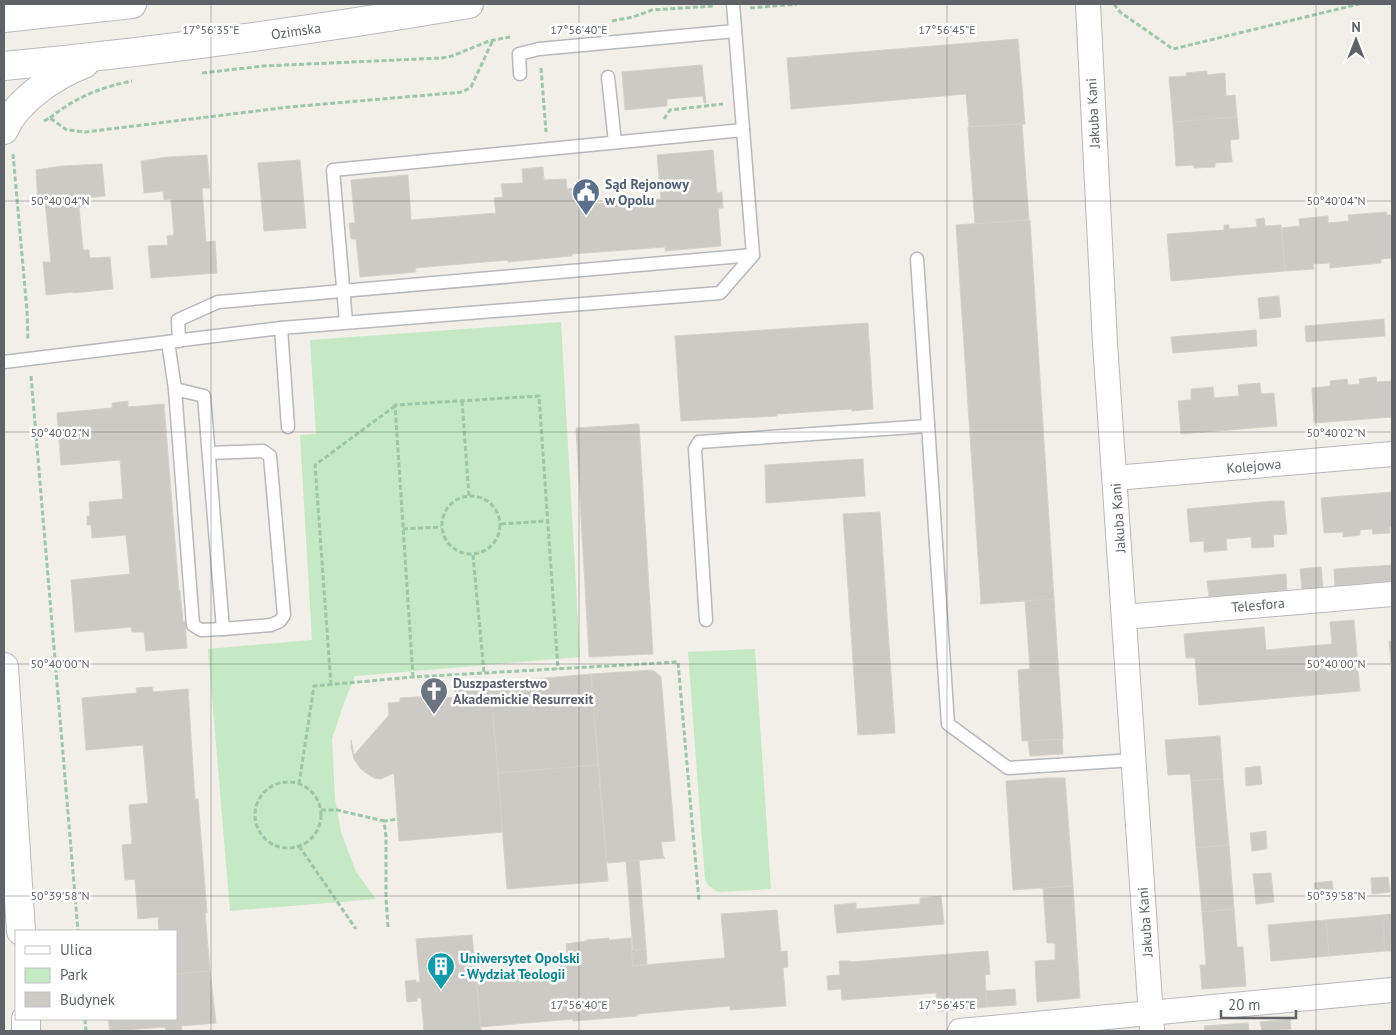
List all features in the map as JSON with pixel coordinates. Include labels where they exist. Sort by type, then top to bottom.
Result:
[{"type":"main road","points":[[4,18],[121,4]]},
{"type":"main road","name":"Ozimska","points":[[4,66],[295,32],[469,4]]},
{"type":"main road","points":[[8,140],[13,116],[36,91],[59,75],[107,55]]},
{"type":"main road","points":[[4,667],[20,930]]},
{"type":"street","name":"Jakuba Kani","points":[[1088,4],[1105,343],[1152,1022]]},
{"type":"street","name":"Kolejowa","points":[[1115,478],[1392,454]]},
{"type":"street","name":"Telesfora","points":[[1124,617],[1392,594]]},
{"type":"street","points":[[960,1031],[1152,1022],[1392,990]]},
{"type":"lane","points":[[4,362],[281,328],[720,293],[753,255],[733,5]]},
{"type":"lane","points":[[520,74],[519,54],[540,49],[735,31]]},
{"type":"lane","points":[[608,77],[615,142]]},
{"type":"lane","points":[[346,322],[333,170],[743,130]]},
{"type":"lane","points":[[209,453],[262,451],[270,456],[284,614],[280,621],[271,625],[200,630],[193,624],[175,388],[174,341],[178,320],[218,302],[753,255]]},
{"type":"lane","points":[[917,259],[948,724],[1008,768],[1134,760]]},
{"type":"lane","points":[[281,328],[288,427]]},
{"type":"lane","points":[[175,388],[204,396],[223,629]]},
{"type":"lane","points":[[706,620],[695,448],[699,442],[928,426]]},
{"type":"path","points":[[604,22],[633,17],[652,10],[719,5],[749,8],[797,4]]},
{"type":"path","points":[[1114,4],[1120,12],[1173,49],[1359,4]]},
{"type":"path","points":[[196,73],[263,66],[442,58],[493,40],[511,37]]},
{"type":"path","points":[[42,113],[67,130],[85,132],[298,106],[463,92],[471,87],[493,40]]},
{"type":"path","points":[[540,49],[547,138]]},
{"type":"path","points":[[43,122],[79,98],[107,87],[134,80]]},
{"type":"path","points":[[8,140],[27,311],[29,359],[78,930]]},
{"type":"path","points":[[331,685],[315,465],[395,405],[539,396],[558,669]]},
{"type":"path","points":[[462,401],[469,496]]},
{"type":"path","points":[[395,405],[413,678]]},
{"type":"path","points":[[469,496],[478,496],[494,507],[499,515],[501,524],[496,542],[482,553],[473,555],[464,554],[448,544],[443,536],[441,526],[442,517],[452,502],[469,496]]},
{"type":"path","points":[[501,524],[547,521]]},
{"type":"path","points":[[403,530],[441,526]]},
{"type":"path","points":[[473,555],[484,673]]},
{"type":"path","points":[[299,784],[314,686],[484,673],[678,662],[699,901]]},
{"type":"path","points":[[288,782],[299,784],[310,790],[317,799],[321,810],[318,828],[314,836],[299,846],[288,848],[276,846],[266,840],[259,831],[255,820],[255,809],[259,798],[277,784],[288,782]]},
{"type":"path","points":[[321,810],[337,810],[384,821],[398,819]]},
{"type":"path","points":[[384,821],[388,927]]},
{"type":"path","points":[[299,846],[356,929]]},
{"type":"green space","points":[[561,322],[580,657],[355,676],[332,739],[335,799],[341,832],[356,872],[376,899],[230,911],[208,649],[312,640],[300,435],[316,434],[310,340]]},
{"type":"green space","points":[[755,649],[771,889],[718,892],[709,886],[705,880],[688,652]]},
{"type":"building","points":[[1018,39],[1025,124],[969,127],[966,94],[791,109],[787,58]]},
{"type":"building","points":[[702,65],[706,103],[704,103],[703,96],[667,99],[667,106],[625,110],[622,72]]},
{"type":"building","points":[[1207,71],[1207,75],[1225,73],[1226,96],[1235,95],[1237,117],[1173,122],[1169,77],[1187,76],[1186,73]]},
{"type":"building","points":[[1237,117],[1239,139],[1230,140],[1232,162],[1215,163],[1215,167],[1194,168],[1194,165],[1176,166],[1173,122]]},
{"type":"building","points":[[1022,124],[1029,220],[975,224],[968,127]]},
{"type":"building","name":"Sąd Rejonowy w Opolu","points":[[713,150],[717,193],[722,192],[723,208],[718,208],[721,246],[665,251],[665,247],[572,254],[572,256],[508,262],[508,260],[415,268],[416,272],[360,277],[356,239],[351,239],[349,223],[355,223],[351,180],[408,175],[411,220],[496,213],[494,198],[503,197],[501,184],[523,183],[522,169],[543,167],[544,180],[566,179],[567,189],[576,188],[578,205],[661,199],[657,155]]},
{"type":"building","points":[[207,155],[210,188],[202,188],[206,242],[215,241],[217,273],[151,278],[148,246],[168,245],[167,236],[174,235],[171,199],[164,200],[163,191],[144,193],[141,161],[168,157]]},
{"type":"building","points":[[300,160],[306,228],[264,231],[258,163]]},
{"type":"building","points":[[102,164],[105,196],[85,198],[86,207],[79,207],[83,250],[89,250],[90,258],[110,257],[113,289],[46,295],[43,262],[51,262],[45,201],[38,202],[36,170],[62,166]]},
{"type":"building","points":[[1386,212],[1387,215],[1392,215],[1392,258],[1381,259],[1381,263],[1330,268],[1330,263],[1313,264],[1314,269],[1285,271],[1282,228],[1300,226],[1299,219],[1328,216],[1328,223],[1349,221],[1348,215]]},
{"type":"building","points":[[1264,218],[1265,226],[1281,225],[1285,271],[1171,281],[1167,234],[1224,230],[1224,225],[1229,225],[1229,229],[1257,227],[1256,219]]},
{"type":"building","points":[[1030,220],[1054,599],[980,604],[956,225]]},
{"type":"building","points":[[1279,296],[1281,317],[1260,319],[1258,298]]},
{"type":"building","points":[[1384,319],[1385,336],[1306,342],[1305,326]]},
{"type":"building","points":[[868,323],[873,409],[681,421],[675,336]]},
{"type":"building","points":[[1256,330],[1257,346],[1173,353],[1171,337]]},
{"type":"building","points":[[1376,377],[1377,382],[1392,381],[1392,417],[1314,423],[1312,388],[1331,386],[1330,381],[1347,379],[1348,385],[1360,384],[1359,379]]},
{"type":"building","points":[[1260,383],[1261,394],[1274,393],[1277,426],[1181,434],[1178,401],[1191,400],[1191,389],[1213,387],[1214,398],[1239,396],[1238,385]]},
{"type":"building","points":[[128,401],[128,407],[164,404],[179,591],[183,622],[185,621],[187,648],[146,651],[144,632],[132,632],[131,627],[75,632],[71,580],[130,574],[126,535],[92,538],[91,525],[87,525],[87,516],[90,516],[89,502],[123,499],[120,460],[61,465],[57,413],[112,408],[112,403]]},
{"type":"building","points":[[639,424],[653,654],[589,657],[576,428]]},
{"type":"building","points":[[863,459],[865,496],[766,503],[765,465]]},
{"type":"building","points":[[1392,492],[1392,527],[1389,527],[1390,533],[1373,534],[1372,529],[1360,530],[1360,535],[1343,537],[1343,532],[1324,533],[1321,498]]},
{"type":"building","points":[[1284,501],[1287,534],[1273,535],[1274,547],[1252,548],[1251,537],[1226,539],[1227,550],[1204,552],[1204,541],[1190,542],[1187,509]]},
{"type":"building","points":[[880,512],[895,733],[858,735],[843,514]]},
{"type":"building","points":[[1392,565],[1392,581],[1335,586],[1334,569]]},
{"type":"building","points":[[1321,567],[1323,587],[1302,589],[1300,569]]},
{"type":"building","points":[[1286,574],[1287,590],[1209,597],[1207,581]]},
{"type":"building","points":[[1054,599],[1063,739],[1022,741],[1018,670],[1030,669],[1025,601]]},
{"type":"building","points":[[1354,620],[1360,691],[1199,705],[1195,658],[1186,658],[1184,634],[1264,627],[1266,650],[1332,644],[1330,622]]},
{"type":"building","points":[[1389,641],[1392,641],[1392,672]]},
{"type":"building","points":[[653,670],[661,677],[675,841],[661,842],[665,858],[607,863],[591,674]]},
{"type":"building","points":[[591,674],[598,765],[498,773],[490,683]]},
{"type":"building","points":[[490,683],[503,832],[399,841],[394,773],[381,779],[374,778],[366,773],[354,759],[351,740],[354,755],[389,715],[388,703],[400,702],[400,698],[445,695],[445,698],[455,697],[454,685]]},
{"type":"building","points":[[152,687],[153,692],[188,689],[195,799],[198,799],[210,971],[178,974],[178,930],[159,930],[158,917],[138,919],[135,879],[125,880],[122,845],[132,844],[129,805],[148,803],[143,745],[86,750],[82,698],[137,693],[136,688]]},
{"type":"building","points":[[1220,736],[1223,779],[1191,781],[1190,774],[1168,775],[1165,740]]},
{"type":"building","points":[[1062,739],[1063,754],[1030,756],[1028,741]]},
{"type":"building","points":[[598,765],[608,881],[507,889],[498,773]]},
{"type":"building","points":[[1260,766],[1262,784],[1246,786],[1245,768]]},
{"type":"building","points":[[1065,778],[1073,886],[1013,890],[1006,781]]},
{"type":"building","points":[[1223,779],[1229,845],[1196,848],[1191,781]]},
{"type":"building","points":[[1266,831],[1267,849],[1252,851],[1250,833]]},
{"type":"building","points":[[1229,845],[1234,909],[1202,912],[1196,848]]},
{"type":"building","points":[[639,860],[646,949],[633,950],[626,861]]},
{"type":"building","points":[[1271,873],[1274,902],[1256,904],[1253,874]]},
{"type":"building","points":[[1388,877],[1390,892],[1372,894],[1371,878]]},
{"type":"building","points":[[1332,881],[1334,897],[1316,898],[1314,883]]},
{"type":"building","points":[[1073,886],[1080,998],[1037,1002],[1035,961],[1055,960],[1055,943],[1047,943],[1043,888]]},
{"type":"building","points":[[941,896],[944,924],[837,933],[834,905],[856,903],[856,909],[920,904],[920,898]]},
{"type":"building","points":[[1234,909],[1237,947],[1243,947],[1246,986],[1202,989],[1200,965],[1206,965],[1202,912]]},
{"type":"building","points":[[777,910],[781,952],[787,951],[788,967],[783,968],[786,1006],[730,1010],[730,1006],[637,1014],[637,1016],[480,1027],[476,979],[561,972],[559,956],[567,956],[566,944],[609,938],[609,940],[631,938],[633,966],[725,958],[721,914]]},
{"type":"building","points":[[1392,914],[1392,951],[1385,951],[1382,915]]},
{"type":"building","points":[[1382,915],[1385,951],[1329,956],[1326,920]]},
{"type":"building","points":[[1326,920],[1329,956],[1271,961],[1268,925]]},
{"type":"building","name":"Uniwersytet Opolski - Wydział Teologii","points":[[472,935],[481,1031],[424,1031],[421,998],[417,998],[417,1001],[407,1002],[405,981],[416,980],[416,982],[420,982],[416,939]]},
{"type":"building","points":[[646,949],[647,964],[633,966],[631,950]]},
{"type":"building","points":[[988,951],[990,974],[985,975],[987,1007],[938,1012],[936,993],[842,1000],[841,989],[828,990],[827,976],[840,975],[839,961],[851,962]]},
{"type":"building","points":[[210,971],[216,1023],[181,1026],[182,1031],[166,1031],[165,1027],[110,1031],[108,1020],[178,1020],[178,974]]},
{"type":"building","points":[[1015,989],[1016,1005],[987,1007],[986,991]]},
{"type":"building","points":[[1290,1019],[1291,1029],[1262,1031],[1260,1022]]},
{"type":"building","points":[[1248,1023],[1249,1031],[1205,1031],[1204,1026]]},
{"type":"place","name":"Sąd Rejonowy w Opolu","points":[[586,216]]},
{"type":"place","name":"Duszpasterstwo Akademickie Resurrexit","points":[[434,715]]},
{"type":"place","name":"Uniwersytet Opolski - Wydział Teologii","points":[[441,990]]}]
